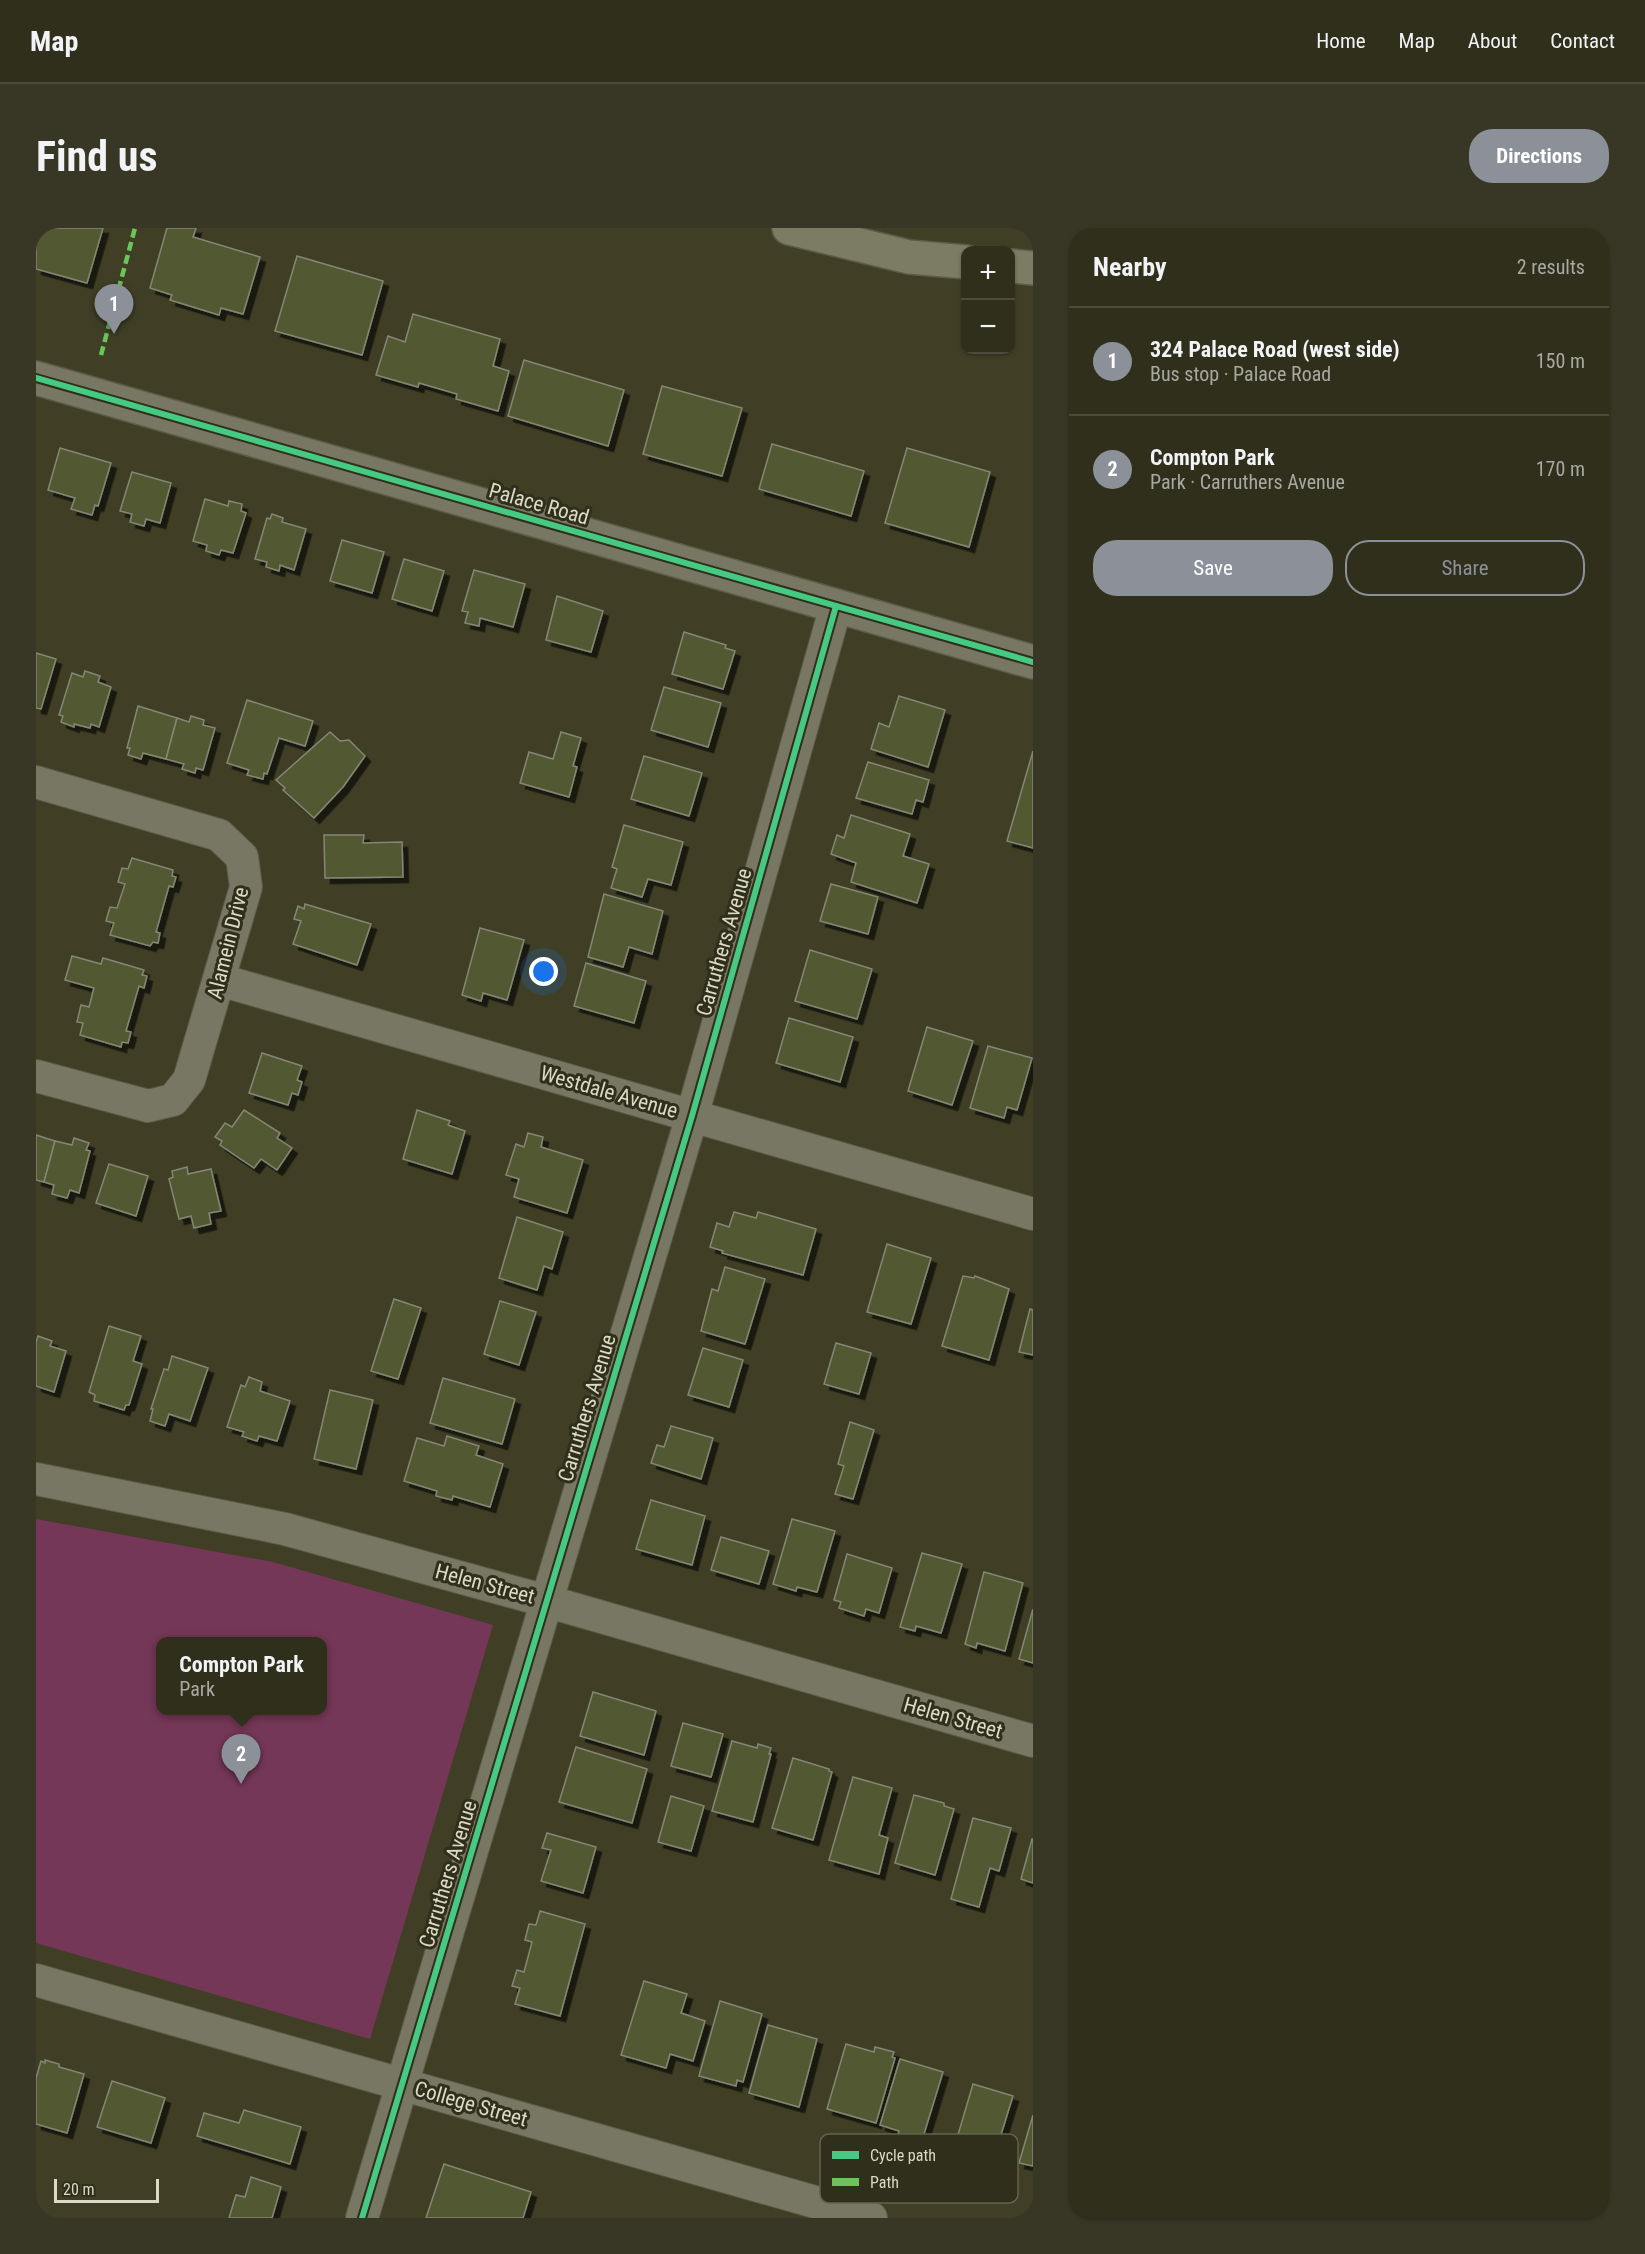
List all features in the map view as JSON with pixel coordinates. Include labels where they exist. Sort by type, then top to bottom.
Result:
[{"type":"main road","points":[[789,228],[909,257],[961,262]]},
{"type":"main road","points":[[1015,266],[1033,268]]},
{"type":"street","name":"Palace Road","points":[[36,378],[1033,662]]},
{"type":"street","name":"Carruthers Avenue","points":[[362,2218],[692,1116],[836,606]]},
{"type":"street","name":"Alamein Drive","points":[[36,782],[219,835],[242,857],[246,887],[189,1080],[173,1100],[148,1106],[36,1076]]},
{"type":"street","name":"Westdale Avenue","points":[[220,980],[1033,1214]]},
{"type":"street","name":"Helen Street","points":[[36,1479],[285,1529],[546,1601],[1033,1741]]},
{"type":"street","name":"College Street","points":[[36,1980],[871,2218]]},
{"type":"shaded area","points":[[36,1519],[273,1562],[493,1625],[370,2039],[36,1943]]},
{"type":"building","points":[[36,228],[103,228],[87,283],[36,269]]},
{"type":"building","points":[[167,228],[196,228],[193,237],[260,257],[243,314],[221,308],[219,315],[170,300],[172,295],[150,288]]},
{"type":"building","points":[[297,256],[383,281],[362,355],[275,331]]},
{"type":"building","points":[[413,314],[500,339],[493,366],[509,371],[498,411],[456,399],[457,394],[419,383],[418,387],[376,375],[388,336],[405,342]]},
{"type":"building","points":[[524,360],[624,390],[608,446],[508,416]]},
{"type":"building","points":[[662,386],[742,408],[722,476],[643,454]]},
{"type":"building","points":[[772,444],[864,471],[851,516],[759,489]]},
{"type":"building","points":[[60,448],[111,463],[98,506],[95,505],[92,515],[71,509],[75,498],[48,490]]},
{"type":"building","points":[[907,448],[990,472],[969,547],[885,523]]},
{"type":"building","points":[[132,472],[171,483],[160,523],[146,519],[144,526],[130,522],[132,514],[120,511]]},
{"type":"building","points":[[205,499],[228,506],[229,501],[242,504],[241,511],[246,513],[233,553],[221,550],[219,555],[206,551],[207,545],[193,541]]},
{"type":"building","points":[[272,514],[283,518],[282,522],[306,529],[294,570],[280,565],[279,571],[266,567],[267,562],[255,559],[267,518],[270,519]]},
{"type":"building","points":[[342,540],[384,552],[372,593],[330,581]]},
{"type":"building","points":[[404,559],[444,571],[432,611],[392,599]]},
{"type":"building","points":[[474,570],[525,584],[513,627],[480,618],[479,626],[465,623],[468,612],[462,611]]},
{"type":"building","points":[[557,596],[603,611],[591,652],[546,640]]},
{"type":"building","points":[[684,632],[726,645],[725,648],[735,651],[723,689],[672,674]]},
{"type":"building","points":[[36,653],[56,659],[41,709],[36,708]]},
{"type":"building","points":[[85,671],[100,676],[98,682],[111,687],[99,727],[91,724],[90,728],[74,724],[74,727],[61,722],[63,716],[59,715],[72,673],[83,677]]},
{"type":"building","points":[[664,687],[721,703],[708,747],[651,730]]},
{"type":"building","points":[[899,696],[945,710],[928,767],[871,749],[879,723],[889,727]]},
{"type":"building","points":[[247,700],[313,721],[305,746],[279,738],[267,774],[264,773],[263,779],[247,775],[249,770],[227,763]]},
{"type":"building","points":[[138,706],[177,718],[166,759],[143,753],[141,759],[128,755],[130,748],[127,748]]},
{"type":"building","points":[[191,716],[204,720],[203,725],[215,728],[203,770],[196,768],[195,773],[182,769],[184,764],[166,759],[177,718],[189,722]]},
{"type":"building","points":[[330,732],[340,741],[349,740],[365,756],[343,787],[314,818],[283,790],[285,788],[276,780]]},
{"type":"building","points":[[561,732],[581,738],[573,766],[577,767],[569,797],[520,783],[529,752],[553,759]]},
{"type":"building","points":[[1033,751],[1033,848],[1007,841]]},
{"type":"building","points":[[644,756],[702,773],[689,816],[631,799]]},
{"type":"building","points":[[868,762],[929,780],[923,802],[916,800],[912,814],[856,798]]},
{"type":"building","points":[[851,815],[910,834],[903,856],[929,864],[917,903],[851,882],[856,863],[831,854],[837,835],[844,838]]},
{"type":"building","points":[[624,825],[683,842],[671,885],[648,879],[642,897],[611,888],[617,869],[612,867]]},
{"type":"building","points":[[324,835],[364,835],[363,843],[402,842],[403,877],[325,878]]},
{"type":"building","points":[[132,858],[173,870],[172,876],[176,877],[173,887],[169,886],[156,932],[160,933],[158,943],[153,942],[150,946],[110,935],[114,923],[106,921],[110,907],[117,908],[125,884],[118,882],[122,868],[128,869]]},
{"type":"building","points":[[831,884],[878,897],[868,934],[820,921]]},
{"type":"building","points":[[604,894],[663,911],[652,954],[629,947],[623,967],[588,957]]},
{"type":"building","points":[[305,904],[371,924],[357,965],[293,944],[301,921],[294,919],[298,906],[304,909]]},
{"type":"building","points":[[480,928],[524,940],[507,1000],[483,993],[481,1001],[462,995]]},
{"type":"building","points":[[810,950],[872,969],[857,1019],[795,1001]]},
{"type":"building","points":[[72,956],[101,964],[103,958],[144,970],[142,975],[147,976],[144,988],[139,986],[126,1031],[131,1032],[128,1043],[122,1042],[121,1047],[80,1035],[83,1023],[77,1022],[81,1005],[89,1007],[94,988],[65,980]]},
{"type":"building","points":[[586,963],[646,981],[634,1023],[574,1006]]},
{"type":"building","points":[[789,1018],[853,1037],[840,1082],[776,1063]]},
{"type":"building","points":[[927,1027],[973,1041],[952,1105],[908,1091]]},
{"type":"building","points":[[988,1046],[1032,1058],[1017,1110],[1007,1107],[1004,1118],[970,1108]]},
{"type":"building","points":[[262,1053],[302,1066],[297,1080],[302,1082],[298,1095],[292,1093],[288,1105],[249,1093]]},
{"type":"building","points":[[244,1110],[280,1133],[277,1138],[292,1148],[277,1170],[261,1159],[254,1168],[220,1145],[222,1141],[215,1137],[225,1123],[232,1127]]},
{"type":"building","points":[[417,1110],[450,1121],[448,1125],[465,1131],[452,1174],[403,1159]]},
{"type":"building","points":[[528,1133],[543,1137],[541,1147],[583,1160],[567,1213],[514,1197],[519,1179],[506,1175],[516,1144],[524,1147]]},
{"type":"building","points":[[36,1135],[55,1141],[44,1182],[36,1180]]},
{"type":"building","points":[[74,1138],[89,1143],[86,1150],[90,1151],[79,1193],[70,1190],[67,1198],[52,1194],[54,1185],[44,1182],[55,1141],[72,1145]]},
{"type":"building","points":[[109,1164],[148,1176],[136,1216],[96,1203]]},
{"type":"building","points":[[187,1167],[188,1174],[211,1169],[221,1211],[209,1213],[211,1224],[194,1228],[191,1216],[179,1219],[169,1179],[173,1177],[172,1171]]},
{"type":"building","points":[[734,1212],[756,1218],[758,1212],[816,1229],[803,1275],[722,1253],[723,1251],[710,1247],[717,1223],[729,1227]]},
{"type":"building","points":[[517,1217],[563,1232],[552,1269],[544,1266],[537,1290],[499,1278]]},
{"type":"building","points":[[887,1244],[931,1258],[911,1324],[867,1312]]},
{"type":"building","points":[[725,1267],[765,1279],[745,1344],[701,1331],[712,1289],[718,1291]]},
{"type":"building","points":[[963,1276],[974,1278],[975,1276],[1009,1289],[989,1360],[942,1346]]},
{"type":"building","points":[[394,1299],[421,1308],[398,1379],[371,1371]]},
{"type":"building","points":[[500,1301],[536,1312],[519,1365],[484,1354]]},
{"type":"building","points":[[1030,1309],[1033,1310],[1033,1355],[1019,1352]]},
{"type":"building","points":[[109,1326],[141,1336],[133,1361],[142,1364],[129,1405],[126,1405],[124,1410],[94,1401],[95,1395],[89,1392]]},
{"type":"building","points":[[38,1336],[52,1341],[50,1346],[66,1351],[54,1392],[36,1386]]},
{"type":"building","points":[[836,1343],[871,1353],[859,1394],[824,1384]]},
{"type":"building","points":[[703,1348],[743,1360],[729,1407],[688,1395]]},
{"type":"building","points":[[172,1356],[208,1368],[190,1421],[169,1414],[165,1426],[150,1421],[153,1409],[151,1409],[164,1369],[168,1370]]},
{"type":"building","points":[[249,1377],[262,1382],[260,1391],[290,1401],[277,1441],[259,1436],[257,1441],[242,1436],[244,1432],[227,1427],[241,1385],[245,1387]]},
{"type":"building","points":[[443,1378],[515,1399],[502,1444],[430,1423]]},
{"type":"building","points":[[330,1390],[373,1400],[356,1469],[314,1459]]},
{"type":"building","points":[[850,1422],[874,1430],[853,1499],[835,1494],[844,1466],[838,1464]]},
{"type":"building","points":[[671,1426],[713,1438],[701,1479],[651,1463],[657,1445],[664,1447]]},
{"type":"building","points":[[447,1436],[479,1446],[476,1455],[503,1464],[490,1507],[453,1496],[452,1500],[436,1496],[437,1491],[404,1481],[417,1438],[444,1446]]},
{"type":"building","points":[[651,1500],[705,1516],[692,1565],[636,1549]]},
{"type":"building","points":[[792,1519],[835,1531],[817,1592],[797,1587],[796,1591],[773,1584]]},
{"type":"building","points":[[721,1537],[769,1551],[759,1584],[711,1570]]},
{"type":"building","points":[[922,1553],[962,1564],[941,1633],[916,1626],[915,1631],[900,1627]]},
{"type":"building","points":[[847,1554],[892,1568],[879,1613],[866,1609],[864,1616],[839,1608],[841,1602],[834,1600]]},
{"type":"building","points":[[984,1572],[1023,1583],[1005,1651],[977,1643],[976,1648],[965,1644]]},
{"type":"building","points":[[1033,1609],[1033,1663],[1019,1659]]},
{"type":"building","points":[[593,1692],[656,1711],[644,1755],[580,1736]]},
{"type":"building","points":[[683,1723],[723,1734],[711,1777],[671,1766]]},
{"type":"building","points":[[732,1741],[757,1748],[758,1744],[771,1748],[753,1822],[712,1811]]},
{"type":"building","points":[[576,1747],[647,1769],[632,1823],[559,1802]]},
{"type":"building","points":[[793,1758],[829,1769],[832,1772],[813,1840],[772,1828]]},
{"type":"building","points":[[853,1777],[892,1788],[879,1835],[888,1838],[879,1874],[829,1860]]},
{"type":"building","points":[[914,1795],[944,1803],[944,1806],[954,1809],[935,1875],[895,1863]]},
{"type":"building","points":[[671,1796],[704,1806],[691,1851],[658,1842]]},
{"type":"building","points":[[973,1818],[1011,1828],[999,1871],[990,1868],[979,1907],[951,1899]]},
{"type":"building","points":[[547,1833],[596,1847],[583,1893],[541,1881],[551,1850],[542,1848]]},
{"type":"building","points":[[1033,1839],[1033,1883],[1021,1879]]},
{"type":"building","points":[[540,1911],[585,1924],[560,2016],[515,2004],[520,1988],[512,1986],[517,1970],[524,1972],[532,1942],[525,1940],[529,1924],[536,1925]]},
{"type":"building","points":[[644,1981],[687,1994],[681,2013],[705,2021],[693,2061],[670,2054],[666,2068],[621,2055]]},
{"type":"building","points":[[720,2001],[762,2014],[743,2082],[737,2080],[736,2086],[699,2076]]},
{"type":"building","points":[[768,2025],[817,2039],[799,2107],[749,2093]]},
{"type":"building","points":[[846,2044],[874,2052],[875,2047],[894,2052],[892,2057],[895,2058],[876,2123],[827,2109]]},
{"type":"building","points":[[900,2059],[943,2072],[924,2134],[898,2134],[899,2131],[880,2125]]},
{"type":"building","points":[[45,2060],[59,2064],[59,2067],[84,2074],[67,2133],[36,2124],[36,2078],[41,2061],[45,2063]]},
{"type":"building","points":[[112,2081],[165,2098],[151,2143],[97,2127]]},
{"type":"building","points":[[973,2084],[1013,2096],[1001,2134],[958,2134]]},
{"type":"building","points":[[244,2110],[301,2127],[290,2164],[197,2136],[204,2113],[239,2123]]},
{"type":"building","points":[[1033,2115],[1033,2166],[1019,2163]]},
{"type":"building","points":[[444,2164],[531,2192],[523,2218],[426,2218]]},
{"type":"building","points":[[251,2177],[281,2187],[272,2218],[229,2218],[236,2195],[245,2197]]},
{"type":"marked path","points":[[101,355],[135,228]]},
{"type":"cycle path","points":[[36,378],[1033,662]]},
{"type":"cycle path","points":[[362,2218],[692,1116],[836,606]]},
{"type":"place","name":"324 Palace Road (west side)","points":[[114,334]]},
{"type":"place","name":"Compton Park","points":[[241,1784]]}]
